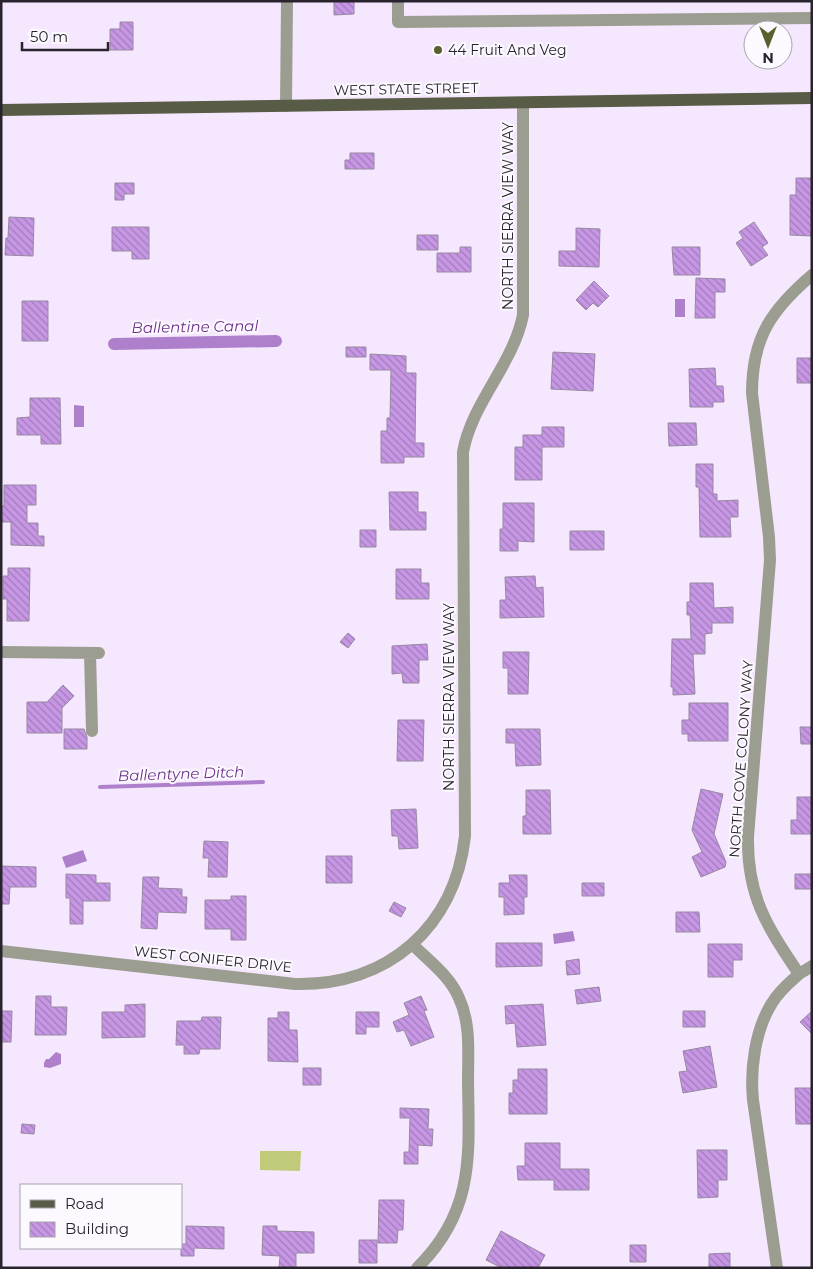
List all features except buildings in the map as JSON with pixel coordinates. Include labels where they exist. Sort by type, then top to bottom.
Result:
[{"type":"main road","name":"WEST STATE STREET","points":[[1,110],[812,98]]},
{"type":"street","points":[[286,106],[287,1]]},
{"type":"street","points":[[398,1],[398,22],[812,18]]},
{"type":"street","name":"NORTH SIERRA VIEW WAY","points":[[412,944],[431,924],[446,901],[457,876],[464,850],[463,452],[470,426],[516,341],[523,315],[523,103]]},
{"type":"street","name":"NORTH COVE COLONY WAY","points":[[799,974],[761,913],[749,868],[748,837],[770,560],[752,378],[758,347],[770,319],[789,295],[812,275]]},
{"type":"street","points":[[1,652],[95,653],[92,731]]},
{"type":"street","points":[[412,944],[444,975],[452,986],[464,1009],[468,1036],[469,1150],[467,1176],[460,1202],[450,1227],[426,1265]]},
{"type":"street","name":"WEST CONIFER DRIVE","points":[[1,951],[309,984],[336,982],[363,974],[388,962],[412,944]]},
{"type":"street","points":[[777,1268],[753,1100],[752,1074],[757,1043],[766,1015],[782,990],[799,974],[812,966]]},
{"type":"green space","points":[[260,1151],[301,1151],[300,1171],[260,1170]]},
{"type":"shaded area","points":[[675,299],[685,299],[685,317],[675,317]]},
{"type":"shaded area","points":[[74,405],[84,406],[84,427],[74,427]]},
{"type":"shaded area","points":[[83,850],[87,861],[66,868],[62,857]]},
{"type":"shaded area","points":[[573,931],[575,941],[554,944],[553,934]]},
{"type":"shaded area","points":[[56,1052],[61,1054],[61,1064],[50,1068],[44,1067],[46,1059],[49,1059]]},
{"type":"waterway","name":"Ballentine Canal","points":[[114,344],[276,341]]},
{"type":"waterway","name":"Ballentyne Ditch","points":[[100,787],[263,782]]},
{"type":"place","name":"44 Fruit And Veg","points":[[438,50]]}]
